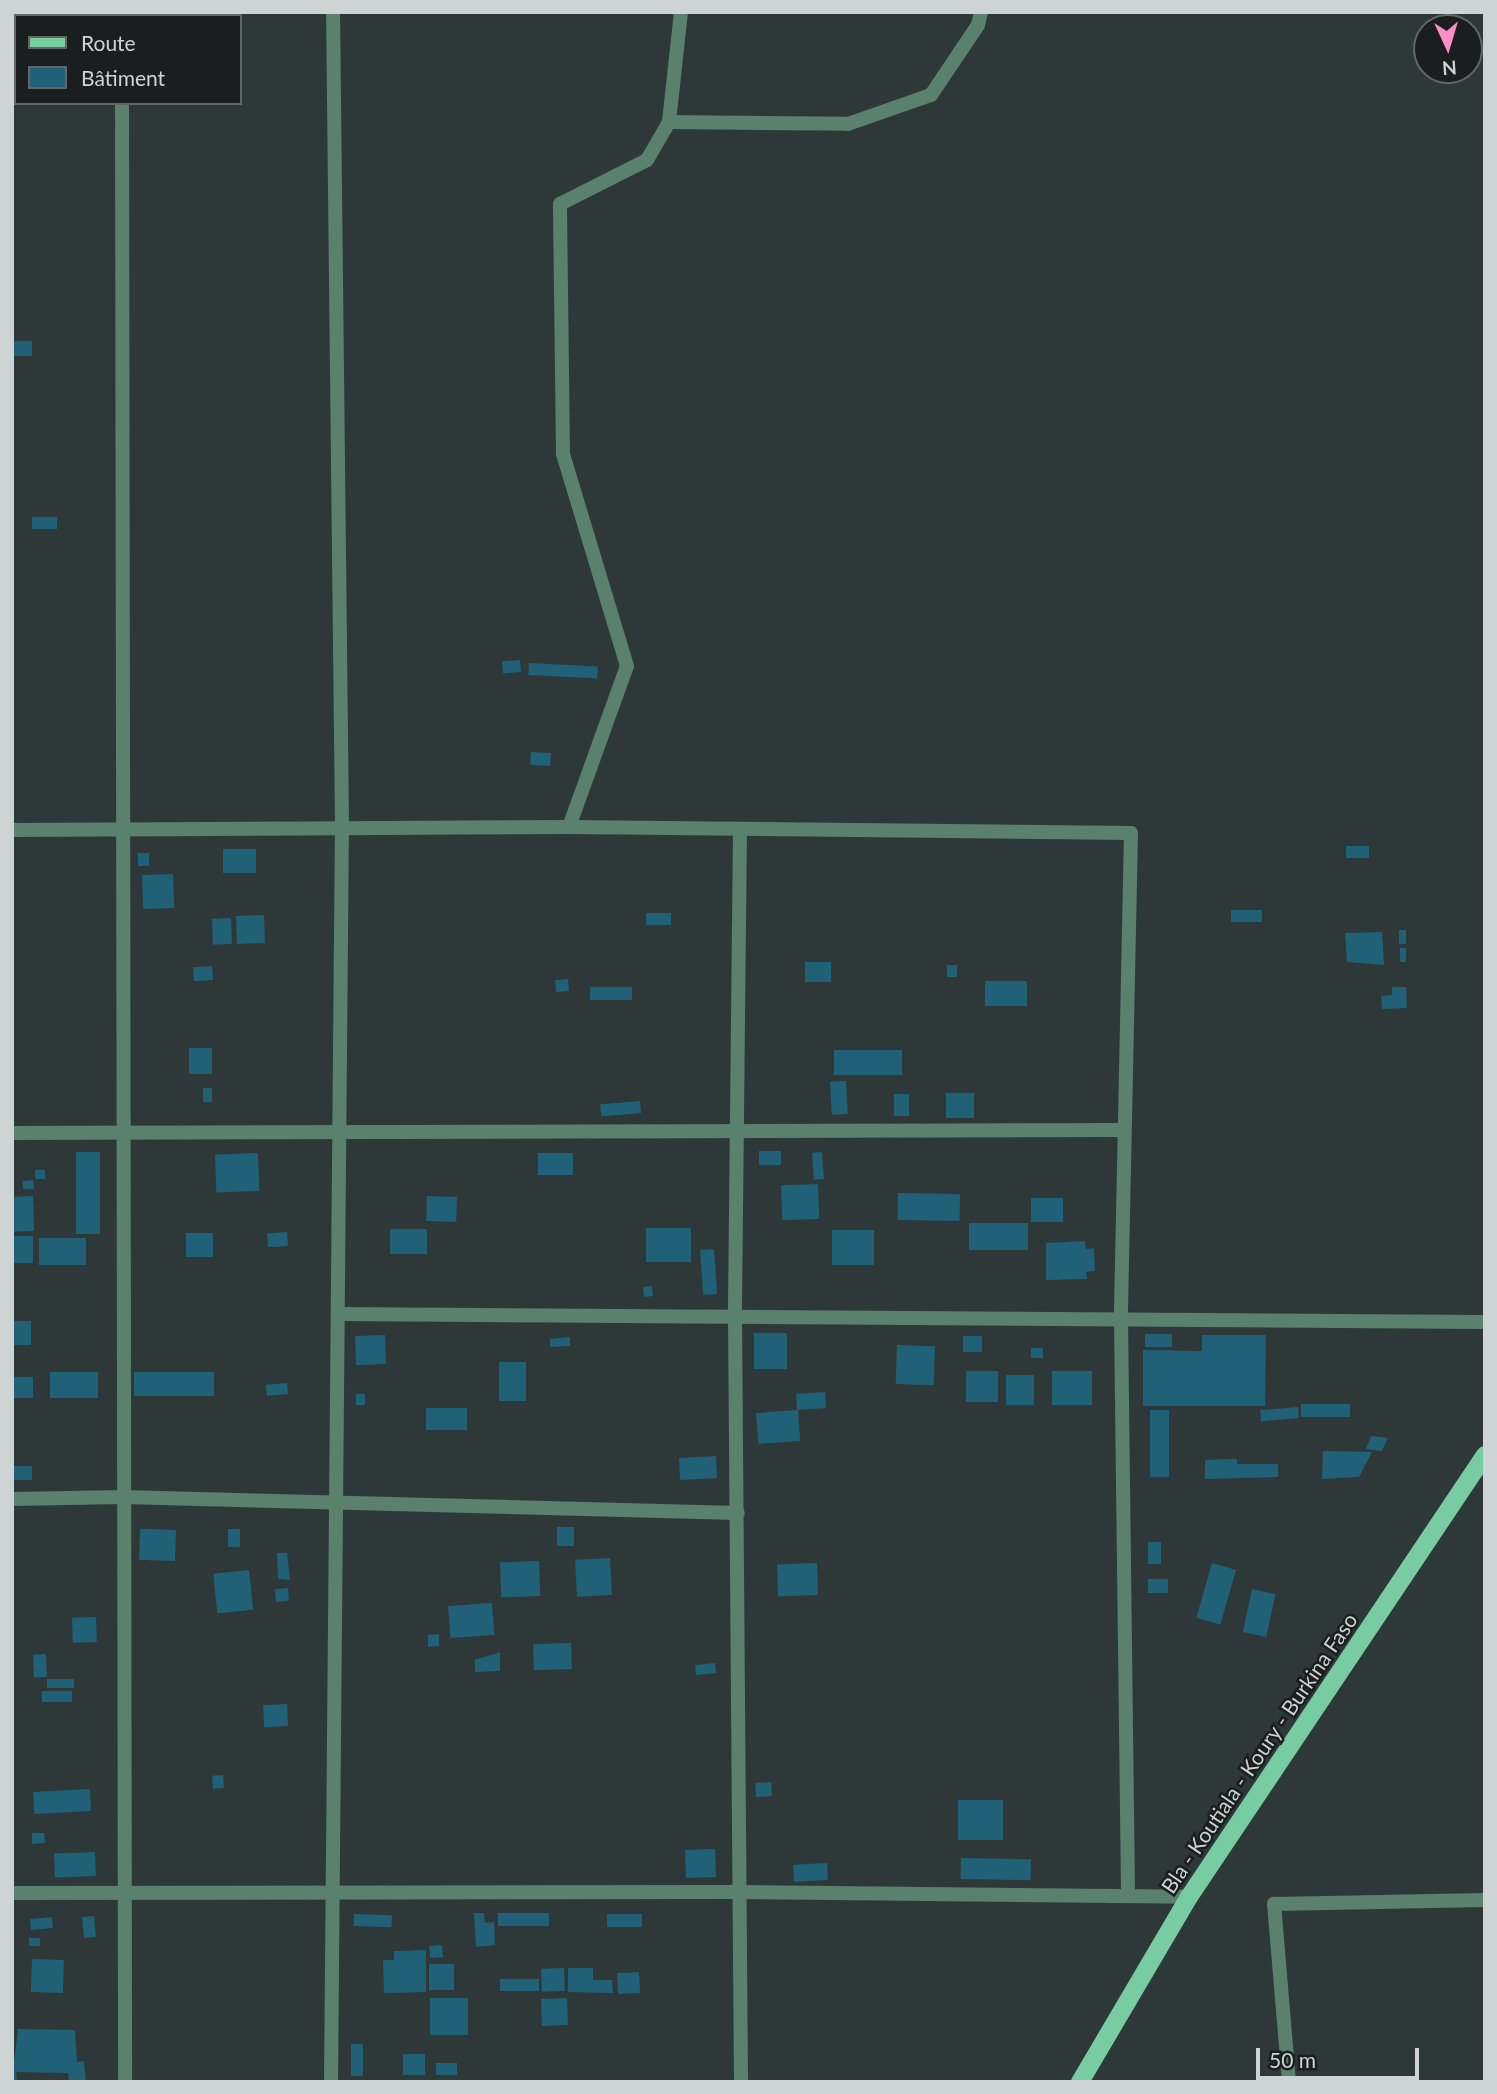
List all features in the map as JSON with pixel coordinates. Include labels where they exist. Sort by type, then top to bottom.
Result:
[{"type":"main road","name":"Bla - Koutiala - Koury - Burkina Faso","points":[[1080,2082],[1189,1897],[1485,1455]]},
{"type":"street","points":[[331,2082],[342,826],[333,12]]},
{"type":"street","points":[[569,827],[627,666],[563,454],[560,204],[647,160],[669,122],[681,12]]},
{"type":"street","points":[[669,122],[848,124],[931,95],[978,25],[981,12]]},
{"type":"street","points":[[122,105],[125,2082]]},
{"type":"street","points":[[12,830],[342,826],[1130,833],[1121,1319],[1128,1896]]},
{"type":"street","points":[[740,829],[735,1317],[741,2082]]},
{"type":"street","points":[[12,1133],[340,1130],[1124,1130]]},
{"type":"street","points":[[338,1314],[1481,1322]]},
{"type":"street","points":[[12,1499],[123,1497],[737,1513]]},
{"type":"street","points":[[12,1894],[740,1892],[1189,1897]]},
{"type":"street","points":[[1289,2082],[1274,1903],[1485,1900]]},
{"type":"building","points":[[12,341],[32,341],[32,356],[12,356]]},
{"type":"building","points":[[32,517],[57,517],[57,529],[32,529]]},
{"type":"building","points":[[520,660],[521,672],[503,674],[502,662]]},
{"type":"building","points":[[529,663],[598,667],[597,679],[528,675]]},
{"type":"building","points":[[531,752],[551,753],[550,766],[530,765]]},
{"type":"building","points":[[1346,846],[1369,846],[1369,858],[1346,858]]},
{"type":"building","points":[[223,849],[256,849],[256,873],[223,873]]},
{"type":"building","points":[[138,853],[149,853],[149,866],[138,866]]},
{"type":"building","points":[[173,874],[174,908],[143,909],[142,875]]},
{"type":"building","points":[[1231,910],[1262,910],[1262,922],[1231,922]]},
{"type":"building","points":[[646,913],[671,913],[671,925],[646,925]]},
{"type":"building","points":[[264,915],[265,943],[237,944],[236,916]]},
{"type":"building","points":[[231,918],[232,944],[213,945],[212,919]]},
{"type":"building","points":[[1399,930],[1406,930],[1406,944],[1399,944]]},
{"type":"building","points":[[1382,932],[1384,965],[1347,962],[1345,933]]},
{"type":"building","points":[[1400,948],[1406,948],[1406,962],[1400,962]]},
{"type":"building","points":[[805,962],[831,962],[831,982],[805,982]]},
{"type":"building","points":[[947,965],[957,965],[957,977],[947,977]]},
{"type":"building","points":[[212,966],[213,980],[194,981],[193,967]]},
{"type":"building","points":[[568,979],[569,991],[556,992],[555,980]]},
{"type":"building","points":[[985,981],[1027,981],[1027,1006],[985,1006]]},
{"type":"building","points":[[590,987],[632,987],[632,1000],[590,1000]]},
{"type":"building","points":[[1392,987],[1406,987],[1407,1008],[1382,1009],[1381,996],[1392,995]]},
{"type":"building","points":[[189,1048],[212,1048],[212,1074],[189,1074]]},
{"type":"building","points":[[834,1050],[902,1050],[902,1075],[834,1075]]},
{"type":"building","points":[[846,1081],[848,1114],[832,1115],[830,1082]]},
{"type":"building","points":[[203,1088],[212,1088],[212,1102],[203,1102]]},
{"type":"building","points":[[946,1093],[974,1093],[974,1118],[946,1118]]},
{"type":"building","points":[[894,1094],[909,1094],[909,1116],[894,1116]]},
{"type":"building","points":[[640,1101],[641,1113],[601,1116],[600,1104]]},
{"type":"building","points":[[759,1151],[781,1151],[781,1165],[759,1165]]},
{"type":"building","points":[[76,1152],[100,1152],[100,1234],[76,1234]]},
{"type":"building","points":[[822,1152],[824,1179],[814,1180],[812,1153]]},
{"type":"building","points":[[258,1153],[259,1191],[216,1192],[215,1155]]},
{"type":"building","points":[[538,1153],[573,1153],[573,1175],[538,1175]]},
{"type":"building","points":[[35,1170],[45,1170],[45,1179],[35,1179]]},
{"type":"building","points":[[33,1180],[34,1189],[23,1189],[23,1181]]},
{"type":"building","points":[[818,1184],[819,1219],[782,1220],[781,1185]]},
{"type":"building","points":[[898,1193],[960,1194],[960,1221],[898,1220]]},
{"type":"building","points":[[33,1196],[34,1231],[13,1232],[12,1197]]},
{"type":"building","points":[[427,1196],[457,1197],[456,1222],[426,1221]]},
{"type":"building","points":[[1031,1198],[1063,1198],[1063,1222],[1031,1222]]},
{"type":"building","points":[[969,1223],[1028,1223],[1028,1250],[969,1250]]},
{"type":"building","points":[[646,1228],[691,1228],[691,1262],[646,1262]]},
{"type":"building","points":[[390,1229],[427,1229],[427,1254],[390,1254]]},
{"type":"building","points":[[832,1230],[874,1230],[874,1265],[832,1265]]},
{"type":"building","points":[[287,1232],[288,1246],[268,1247],[267,1233]]},
{"type":"building","points":[[186,1233],[213,1233],[213,1257],[186,1257]]},
{"type":"building","points":[[12,1236],[33,1236],[33,1263],[12,1263]]},
{"type":"building","points":[[39,1238],[86,1238],[86,1265],[39,1265]]},
{"type":"building","points":[[1085,1241],[1086,1249],[1094,1248],[1095,1271],[1086,1272],[1087,1279],[1046,1280],[1046,1243]]},
{"type":"building","points":[[714,1249],[717,1294],[703,1295],[700,1250]]},
{"type":"building","points":[[652,1286],[653,1296],[644,1297],[643,1287]]},
{"type":"building","points":[[12,1321],[31,1321],[31,1345],[12,1345]]},
{"type":"building","points":[[754,1333],[787,1333],[787,1369],[754,1369]]},
{"type":"building","points":[[1145,1334],[1172,1334],[1172,1347],[1145,1347]]},
{"type":"building","points":[[385,1335],[386,1364],[356,1365],[355,1336]]},
{"type":"building","points":[[1202,1335],[1266,1335],[1265,1406],[1143,1406],[1143,1350],[1202,1351]]},
{"type":"building","points":[[963,1336],[982,1336],[982,1352],[963,1352]]},
{"type":"building","points":[[570,1337],[570,1346],[550,1347],[550,1339]]},
{"type":"building","points":[[897,1345],[935,1346],[934,1385],[896,1384]]},
{"type":"building","points":[[1031,1348],[1043,1348],[1043,1358],[1031,1358]]},
{"type":"building","points":[[499,1362],[526,1362],[526,1401],[499,1401]]},
{"type":"building","points":[[966,1371],[998,1371],[998,1402],[966,1402]]},
{"type":"building","points":[[1052,1371],[1092,1371],[1092,1405],[1052,1405]]},
{"type":"building","points":[[50,1372],[98,1372],[98,1398],[50,1398]]},
{"type":"building","points":[[134,1372],[214,1372],[214,1396],[134,1396]]},
{"type":"building","points":[[1006,1375],[1034,1375],[1034,1405],[1006,1405]]},
{"type":"building","points":[[12,1377],[33,1377],[33,1398],[12,1398]]},
{"type":"building","points":[[287,1383],[288,1394],[267,1396],[266,1385]]},
{"type":"building","points":[[825,1392],[826,1408],[797,1410],[796,1394]]},
{"type":"building","points":[[356,1394],[365,1394],[365,1405],[356,1405]]},
{"type":"building","points":[[1301,1404],[1350,1404],[1350,1417],[1301,1417]]},
{"type":"building","points":[[1298,1407],[1299,1418],[1261,1421],[1260,1410]]},
{"type":"building","points":[[426,1408],[467,1408],[467,1430],[426,1430]]},
{"type":"building","points":[[798,1410],[800,1441],[758,1444],[756,1413]]},
{"type":"building","points":[[1150,1410],[1169,1410],[1169,1477],[1150,1477]]},
{"type":"building","points":[[1371,1436],[1388,1438],[1382,1451],[1366,1449]]},
{"type":"building","points":[[1323,1451],[1372,1452],[1359,1477],[1322,1479]]},
{"type":"building","points":[[716,1456],[717,1478],[680,1480],[679,1458]]},
{"type":"building","points":[[1237,1459],[1237,1464],[1278,1464],[1278,1477],[1205,1479],[1205,1460]]},
{"type":"building","points":[[12,1466],[32,1466],[32,1480],[12,1480]]},
{"type":"building","points":[[557,1527],[574,1527],[574,1546],[557,1546]]},
{"type":"building","points":[[140,1529],[176,1530],[175,1561],[139,1560]]},
{"type":"building","points":[[228,1529],[240,1529],[240,1547],[228,1547]]},
{"type":"building","points":[[1148,1542],[1161,1542],[1161,1564],[1148,1564]]},
{"type":"building","points":[[277,1553],[287,1553],[290,1580],[278,1579]]},
{"type":"building","points":[[610,1558],[612,1595],[577,1597],[575,1560]]},
{"type":"building","points":[[539,1561],[540,1596],[501,1597],[500,1562]]},
{"type":"building","points":[[817,1563],[818,1595],[778,1596],[777,1564]]},
{"type":"building","points":[[1212,1563],[1236,1570],[1220,1625],[1196,1618]]},
{"type":"building","points":[[249,1570],[253,1610],[217,1614],[213,1574]]},
{"type":"building","points":[[1148,1579],[1168,1579],[1168,1593],[1148,1593]]},
{"type":"building","points":[[288,1588],[289,1601],[276,1602],[275,1589]]},
{"type":"building","points":[[1252,1589],[1275,1594],[1266,1637],[1243,1632]]},
{"type":"building","points":[[492,1603],[494,1635],[450,1638],[448,1606]]},
{"type":"building","points":[[96,1617],[97,1642],[73,1643],[72,1618]]},
{"type":"building","points":[[439,1634],[439,1646],[428,1647],[428,1635]]},
{"type":"building","points":[[571,1643],[572,1669],[534,1670],[533,1644]]},
{"type":"building","points":[[500,1652],[500,1671],[475,1672],[475,1660]]},
{"type":"building","points":[[33,1654],[46,1654],[47,1677],[34,1677]]},
{"type":"building","points":[[715,1663],[716,1673],[696,1675],[695,1665]]},
{"type":"building","points":[[47,1679],[74,1679],[74,1688],[47,1688]]},
{"type":"building","points":[[42,1691],[72,1691],[72,1702],[42,1702]]},
{"type":"building","points":[[287,1704],[288,1726],[264,1727],[263,1705]]},
{"type":"building","points":[[223,1775],[224,1788],[213,1789],[212,1776]]},
{"type":"building","points":[[771,1782],[772,1796],[756,1797],[755,1783]]},
{"type":"building","points":[[90,1789],[91,1811],[34,1814],[33,1792]]},
{"type":"building","points":[[958,1800],[1003,1800],[1003,1840],[958,1840]]},
{"type":"building","points":[[32,1833],[44,1833],[45,1843],[32,1844]]},
{"type":"building","points":[[715,1849],[716,1877],[686,1878],[685,1850]]},
{"type":"building","points":[[95,1852],[96,1876],[55,1877],[54,1853]]},
{"type":"building","points":[[961,1858],[1031,1859],[1031,1880],[961,1879]]},
{"type":"building","points":[[827,1863],[828,1880],[794,1882],[793,1865]]},
{"type":"building","points":[[474,1913],[484,1913],[485,1923],[494,1922],[495,1945],[476,1947]]},
{"type":"building","points":[[498,1913],[549,1913],[549,1926],[498,1926]]},
{"type":"building","points":[[354,1914],[392,1915],[392,1927],[354,1926]]},
{"type":"building","points":[[607,1914],[642,1914],[642,1927],[607,1927]]},
{"type":"building","points":[[94,1916],[96,1937],[84,1938],[82,1917]]},
{"type":"building","points":[[52,1917],[53,1928],[31,1930],[30,1919]]},
{"type":"building","points":[[29,1938],[40,1938],[40,1946],[29,1946]]},
{"type":"building","points":[[442,1945],[443,1957],[430,1958],[429,1946]]},
{"type":"building","points":[[426,1950],[426,1992],[384,1993],[383,1960],[394,1960],[394,1951]]},
{"type":"building","points":[[32,1959],[64,1960],[63,1993],[31,1992]]},
{"type":"building","points":[[429,1964],[454,1964],[454,1990],[429,1990]]},
{"type":"building","points":[[564,1968],[565,1991],[542,1992],[541,1969]]},
{"type":"building","points":[[568,1968],[593,1968],[593,1980],[612,1980],[613,1993],[568,1992]]},
{"type":"building","points":[[639,1972],[640,1993],[618,1994],[617,1973]]},
{"type":"building","points":[[500,1979],[539,1979],[539,1991],[500,1991]]},
{"type":"building","points":[[430,1998],[468,1998],[468,2035],[430,2035]]},
{"type":"building","points":[[567,1998],[568,2025],[542,2026],[541,1999]]},
{"type":"building","points":[[18,2029],[75,2030],[77,2062],[84,2061],[86,2082],[69,2082],[68,2073],[16,2072],[17,2080],[12,2080]]},
{"type":"building","points":[[351,2044],[363,2044],[363,2076],[351,2076]]},
{"type":"building","points":[[403,2054],[425,2054],[425,2075],[403,2075]]},
{"type":"building","points":[[436,2063],[457,2063],[457,2075],[436,2075]]}]
